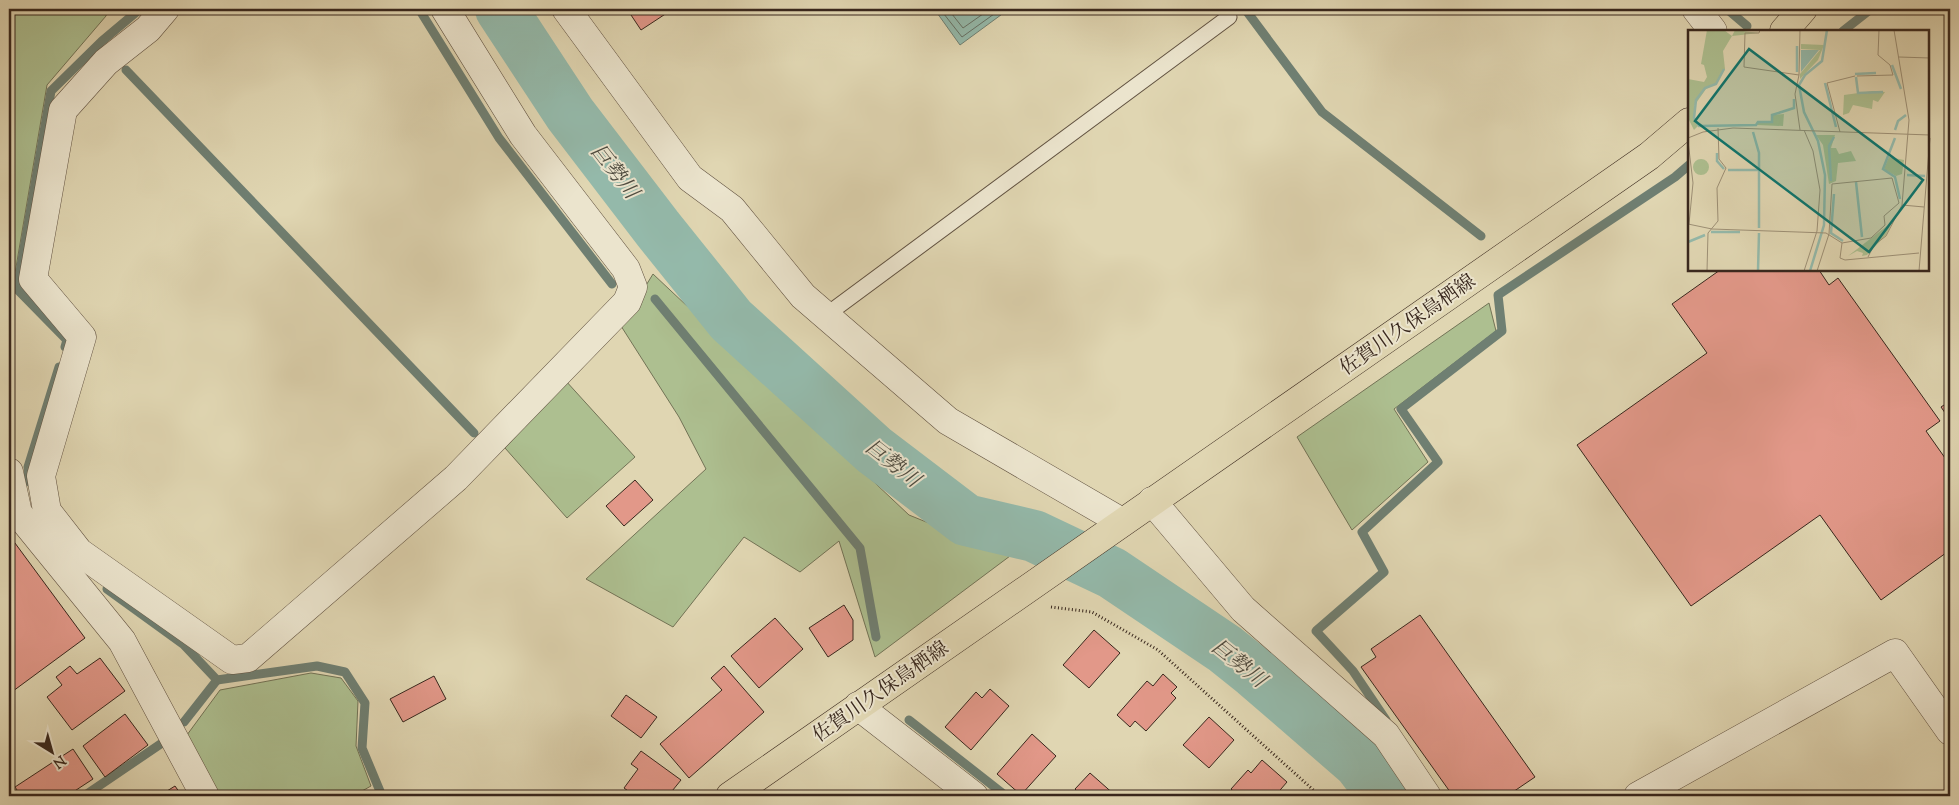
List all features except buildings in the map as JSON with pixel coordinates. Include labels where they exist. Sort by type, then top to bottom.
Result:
[{"type":"main road","points":[[1785,30],[1803,9]]},
{"type":"main road","name":"佐賀川久保鳥栖線","points":[[730,796],[1649,156],[1688,123]]},
{"type":"street","points":[[165,9],[148,29],[106,62],[63,110],[33,279],[82,337],[41,476],[47,511],[79,552],[232,660],[248,658],[456,478],[627,302],[633,287],[626,269],[523,135],[445,9]]},
{"type":"street","points":[[566,9],[690,178],[732,209],[803,296],[948,421],[1122,522]]},
{"type":"street","points":[[1696,9],[1712,30]]},
{"type":"street","points":[[9,472],[13,516],[122,641],[205,796]]},
{"type":"street","points":[[1152,501],[1243,609],[1386,735],[1426,796]]},
{"type":"street","points":[[1638,796],[1895,654],[1950,731]]},
{"type":"street","points":[[858,706],[974,796]]},
{"type":"lane","points":[[826,316],[1229,17]]},
{"type":"path","points":[[1030,586],[1046,606],[1092,612],[1158,650],[1320,796]]},
{"type":"shaded area","points":[[9,9],[108,9],[106,16],[47,85],[13,285],[9,286]]},
{"type":"shaded area","points":[[653,274],[909,515],[1010,556],[875,657],[839,541],[800,572],[744,537],[673,627],[586,579],[706,469],[679,417],[621,326]]},
{"type":"shaded area","points":[[1489,303],[1496,331],[1394,409],[1428,462],[1352,530],[1297,437]]},
{"type":"shaded area","points":[[565,380],[635,457],[567,518],[505,448]]},
{"type":"shaded area","points":[[311,673],[341,678],[358,701],[356,746],[371,786],[353,796],[214,796],[184,739],[220,690]]},
{"type":"water","points":[[936,9],[1009,9],[960,45]]},
{"type":"waterway","points":[[65,347],[67,340],[17,289],[51,91],[102,41],[140,9]]},
{"type":"waterway","points":[[419,9],[499,138],[612,284]]},
{"type":"waterway","name":"巨勢川","points":[[501,9],[570,114],[731,320],[874,450],[966,520],[1034,536],[1112,573],[1225,649],[1359,763],[1384,796]]},
{"type":"waterway","points":[[1245,9],[1322,112],[1481,236]]},
{"type":"waterway","points":[[1727,9],[1747,26]]},
{"type":"waterway","points":[[1844,30],[1871,9]]},
{"type":"waterway","points":[[126,70],[474,433]]},
{"type":"waterway","points":[[1386,720],[1353,671],[1316,631],[1384,572],[1362,532],[1438,462],[1401,409],[1502,331],[1498,295],[1675,177],[1688,166]]},
{"type":"waterway","points":[[655,299],[860,548],[876,637]]},
{"type":"waterway","points":[[29,482],[28,467],[59,367]]},
{"type":"waterway","points":[[107,589],[183,644],[217,680],[317,666],[345,672],[365,703],[362,748],[382,796]]},
{"type":"waterway","points":[[184,722],[217,680]]},
{"type":"waterway","points":[[909,720],[1006,796]]},
{"type":"waterway","points":[[84,796],[165,741]]}]
